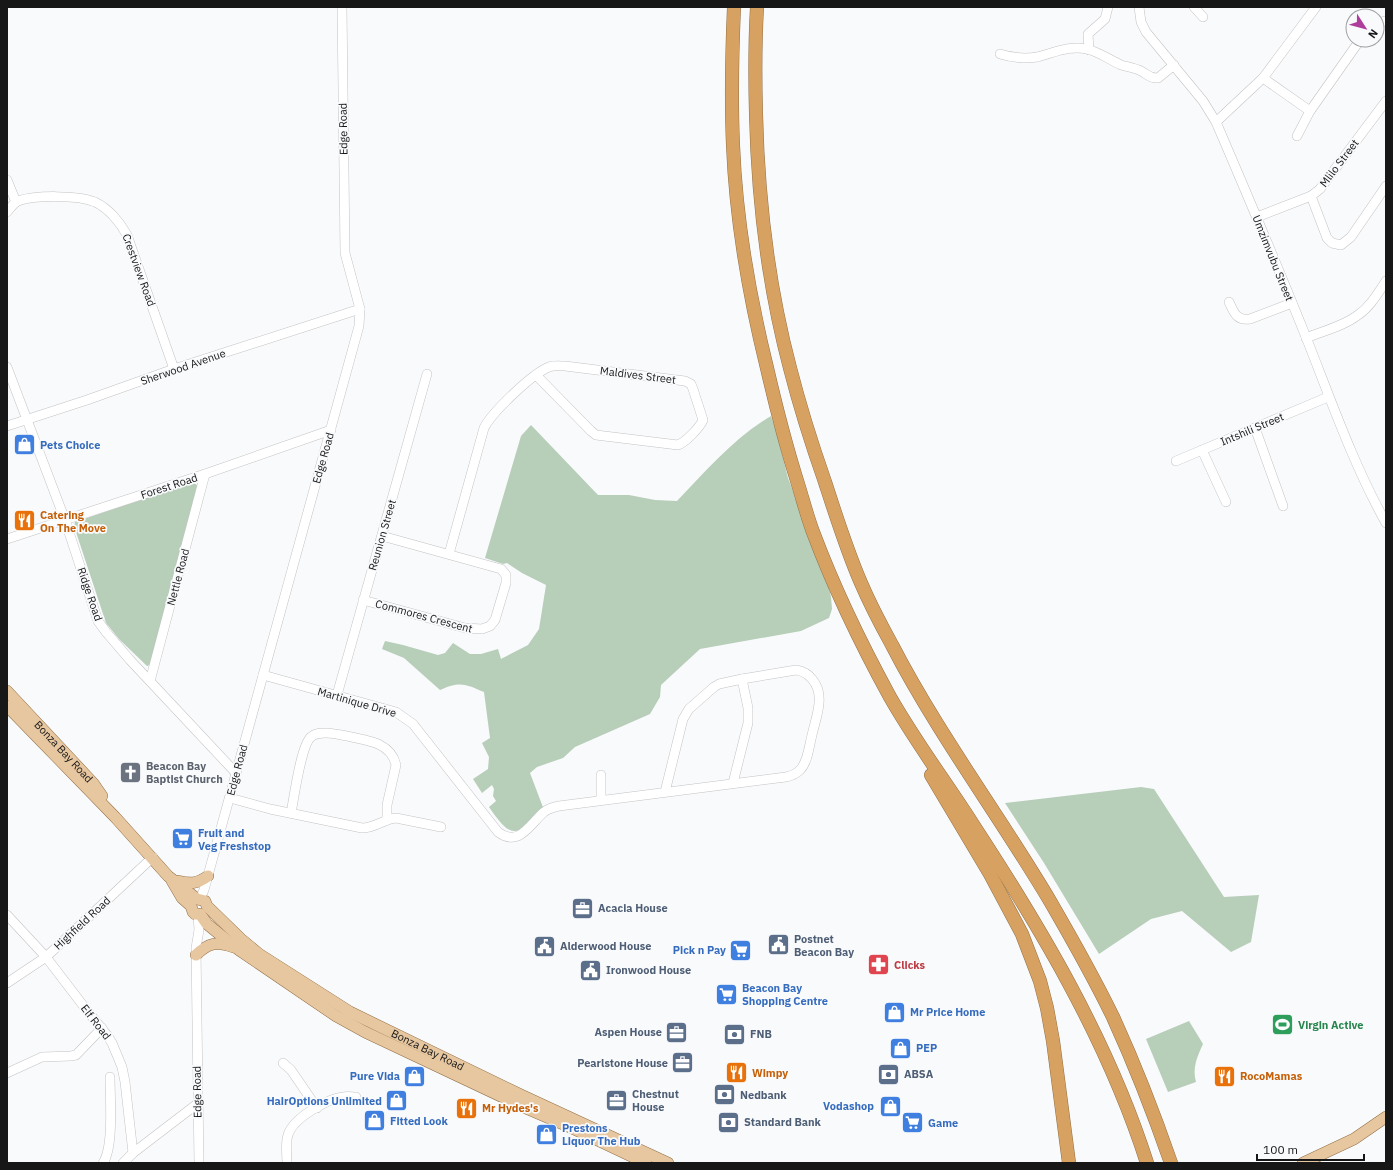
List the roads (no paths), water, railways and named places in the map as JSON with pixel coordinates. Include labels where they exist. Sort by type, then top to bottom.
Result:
[{"type":"highway","points":[[734,7],[731,63],[732,145],[748,287],[773,396],[812,530],[837,590],[890,697],[1031,915],[1062,969],[1092,1029],[1120,1091],[1147,1163]]},
{"type":"highway","points":[[757,11],[756,93],[758,157],[764,235],[775,299],[790,367],[813,448],[838,520],[861,582],[892,645],[916,689],[1049,900],[1112,1016],[1141,1082],[1170,1161]]},
{"type":"highway","points":[[918,742],[923,759],[931,775],[990,874],[1022,934],[1040,981],[1053,1040],[1069,1163]]},
{"type":"main road","name":"Bonza Bay Road","points":[[7,691],[93,783],[115,817]]},
{"type":"main road","name":"Bonza Bay Road","points":[[7,706],[153,857],[172,878],[182,898],[198,907],[259,954],[350,1012],[521,1095],[668,1163]]},
{"type":"main road","points":[[172,878],[187,883],[194,883],[202,881],[208,876]]},
{"type":"main road","name":"Bonza Bay Road","points":[[198,907],[208,924],[239,950],[336,1016],[364,1032],[522,1107],[572,1128],[646,1163]]},
{"type":"main road","points":[[196,952],[211,944],[223,944],[239,950]]},
{"type":"main road","points":[[1303,1163],[1354,1139],[1386,1118]]},
{"type":"street","name":"Edge Road","points":[[199,1163],[196,952],[199,930],[198,907],[230,798],[359,326],[360,310],[345,253],[342,7]]},
{"type":"street","points":[[1089,50],[1088,34],[1105,19],[1108,7]]},
{"type":"street","name":"Umzimvubu Street","points":[[1139,7],[1146,32],[1203,101],[1216,122],[1292,302],[1328,397],[1360,474],[1386,524]]},
{"type":"street","points":[[1194,7],[1203,17]]},
{"type":"street","points":[[1216,122],[1263,78],[1316,7]]},
{"type":"street","points":[[1000,54],[1010,57],[1023,58],[1036,57],[1062,49],[1078,48],[1089,50],[1121,65],[1140,70],[1151,78],[1158,78],[1174,65]]},
{"type":"street","points":[[1297,136],[1310,111],[1354,48]]},
{"type":"street","points":[[1263,78],[1310,111]]},
{"type":"street","name":"Mlilo Street","points":[[1256,217],[1311,196],[1320,189],[1386,101]]},
{"type":"street","points":[[7,180],[16,202],[7,212]]},
{"type":"street","points":[[1311,196],[1327,238],[1332,244],[1338,246],[1351,237],[1386,186]]},
{"type":"street","name":"Crestview Road","points":[[16,202],[32,198],[50,197],[89,200],[103,207],[119,222],[127,235],[174,369]]},
{"type":"street","points":[[1306,338],[1358,316],[1386,281]]},
{"type":"street","points":[[1229,302],[1235,314],[1244,320],[1292,302]]},
{"type":"street","name":"Sherwood Avenue","points":[[7,426],[87,400],[174,369],[360,310]]},
{"type":"street","name":"Maldives Street","points":[[449,554],[484,428],[495,412],[536,375],[548,367],[558,365],[685,381],[691,384],[703,420],[701,425],[683,443],[678,445],[596,435],[536,375]]},
{"type":"street","name":"Ridge Road","points":[[7,367],[28,419],[65,520],[98,621],[130,660],[236,773]]},
{"type":"street","name":"Reunion Street","points":[[336,695],[427,374]]},
{"type":"street","name":"Intshili Street","points":[[1176,461],[1328,397]]},
{"type":"street","points":[[1255,428],[1283,506]]},
{"type":"street","name":"Forest Road","points":[[7,539],[205,474],[331,430]]},
{"type":"street","points":[[1202,450],[1226,502]]},
{"type":"street","name":"Nettle Road","points":[[150,681],[205,474]]},
{"type":"street","name":"Commores Crescent","points":[[363,600],[465,628],[480,629],[488,627],[495,620],[501,600],[506,583],[506,577],[504,572],[499,568],[382,536]]},
{"type":"street","points":[[602,775],[601,800],[786,777],[795,774],[800,770],[806,758],[820,699],[818,687],[808,674],[801,670],[742,679],[719,684],[714,687],[686,714],[681,725],[665,792]]},
{"type":"street","name":"Martinique Drive","points":[[263,675],[396,712],[409,720],[498,832],[507,837],[513,837],[523,833],[544,812],[551,808],[601,800]]},
{"type":"street","points":[[733,783],[749,716],[742,679]]},
{"type":"street","points":[[291,813],[307,743],[311,736],[328,733],[376,743],[384,748],[395,760],[396,766],[387,805],[387,820]]},
{"type":"street","points":[[230,798],[270,809],[362,828],[372,827],[392,818],[441,827]]},
{"type":"street","name":"Highfield Road","points":[[7,983],[46,957],[153,857]]},
{"type":"street","name":"Elf Road","points":[[7,915],[46,957],[102,1028],[114,1047],[122,1067],[128,1104],[133,1153]]},
{"type":"street","points":[[7,1073],[42,1057],[76,1055],[102,1028]]},
{"type":"street","points":[[283,1063],[291,1070],[317,1108]]},
{"type":"street","points":[[103,1163],[108,1154],[110,1142],[110,1077]]},
{"type":"street","points":[[287,1163],[287,1138],[295,1123],[317,1108],[344,1096],[356,1097]]},
{"type":"street","points":[[122,1163],[197,1104]]},
{"type":"place","name":"Pets Choice","points":[[25,445]]},
{"type":"place","name":"Catering On The Move","points":[[24,521]]},
{"type":"place","name":"Beacon Bay Baptist Church","points":[[131,772]]},
{"type":"place","name":"Fruit and Veg Freshstop","points":[[182,839]]},
{"type":"place","name":"Acacia House","points":[[582,908]]},
{"type":"place","name":"Postnet Beacon Bay","points":[[778,945]]},
{"type":"place","name":"Alderwood House","points":[[545,946]]},
{"type":"place","name":"Pick n Pay","points":[[741,950]]},
{"type":"place","name":"Clicks","points":[[879,965]]},
{"type":"place","name":"Ironwood House","points":[[591,970]]},
{"type":"place","name":"Beacon Bay Shopping Centre","points":[[726,994]]},
{"type":"place","name":"Mr Price Home","points":[[895,1012]]},
{"type":"place","name":"Virgin Active","points":[[1282,1025]]},
{"type":"place","name":"Aspen House","points":[[677,1032]]},
{"type":"place","name":"FNB","points":[[734,1034]]},
{"type":"place","name":"PEP","points":[[901,1048]]},
{"type":"place","name":"Pearlstone House","points":[[683,1063]]},
{"type":"place","name":"Wimpy","points":[[737,1073]]},
{"type":"place","name":"ABSA","points":[[888,1074]]},
{"type":"place","name":"Pure Vida","points":[[415,1076]]},
{"type":"place","name":"RocoMamas","points":[[1225,1076]]},
{"type":"place","name":"Nedbank","points":[[725,1095]]},
{"type":"place","name":"Chestnut House","points":[[616,1100]]},
{"type":"place","name":"HairOptions Unlimited","points":[[397,1101]]},
{"type":"place","name":"Vodashop","points":[[890,1106]]},
{"type":"place","name":"Mr Hydes's","points":[[467,1108]]},
{"type":"place","name":"Fitted Look","points":[[375,1121]]},
{"type":"place","name":"Standard Bank","points":[[728,1122]]},
{"type":"place","name":"Game","points":[[912,1123]]},
{"type":"place","name":"Prestons Liquor The Hub","points":[[547,1134]]}]
